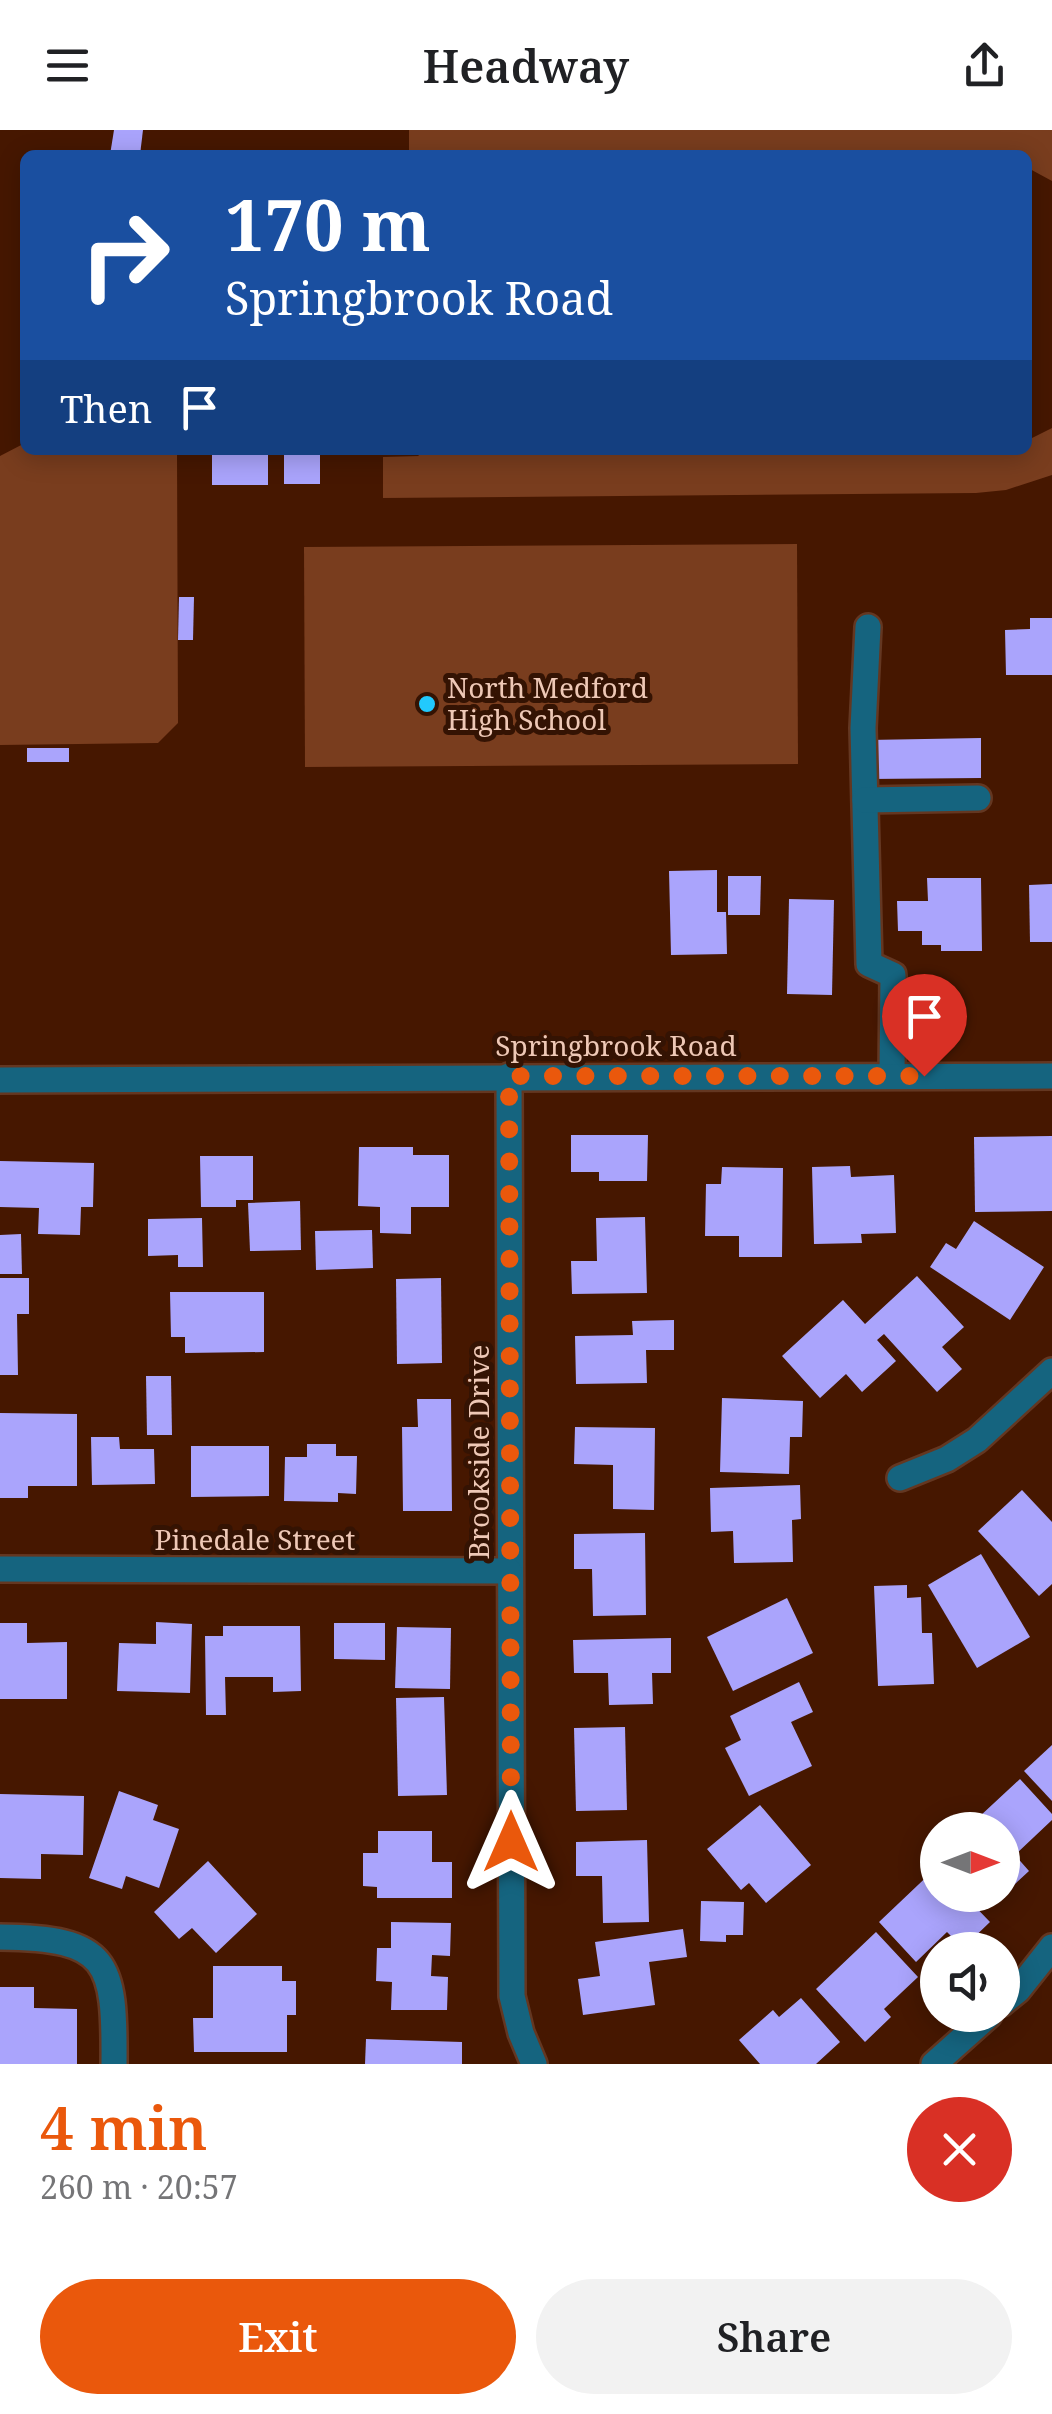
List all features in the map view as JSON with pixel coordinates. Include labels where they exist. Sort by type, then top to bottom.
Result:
[{"type":"street","points":[[868,627],[863,728],[868,964],[893,974],[892,1076]]},
{"type":"street","points":[[865,800],[978,798]]},
{"type":"street","name":"Brookside Drive","points":[[509,1076],[512,1996],[521,2034],[534,2064]]},
{"type":"street","name":"Springbrook Road","points":[[0,1080],[1052,1076]]},
{"type":"street","points":[[900,1478],[948,1459],[977,1440],[1052,1372]]},
{"type":"street","name":"Pinedale Street","points":[[0,1569],[509,1571]]},
{"type":"street","points":[[0,1938],[51,1938],[76,1944],[94,1957],[110,1982],[114,2064]]},
{"type":"street","points":[[1020,1987],[1052,1947]]},
{"type":"street","points":[[934,2064],[970,2032]]},
{"type":"shaded area","points":[[409,130],[1052,130],[1052,181],[1032,170],[1032,150],[409,150]]},
{"type":"shaded area","points":[[1052,428],[1052,475],[1006,490],[976,493],[383,498],[383,457],[1032,455],[1032,438]]},
{"type":"shaded area","points":[[20,446],[20,455],[177,455],[178,723],[158,743],[0,745],[0,456]]},
{"type":"shaded area","points":[[797,544],[798,764],[305,767],[304,547]]},
{"type":"building","points":[[114,130],[143,130],[141,150],[111,150]]},
{"type":"building","points":[[212,455],[268,455],[268,485],[212,485]]},
{"type":"building","points":[[284,455],[320,455],[320,484],[284,484]]},
{"type":"building","points":[[179,597],[194,597],[193,640],[178,640]]},
{"type":"building","points":[[1030,618],[1052,618],[1052,675],[1006,675],[1005,630],[1030,629]]},
{"type":"building","points":[[981,738],[981,778],[869,779],[868,740]]},
{"type":"building","points":[[27,748],[69,748],[69,762],[27,762]]},
{"type":"building","points":[[717,870],[717,912],[726,912],[727,954],[671,955],[669,871]]},
{"type":"building","points":[[728,876],[761,876],[760,915],[728,915]]},
{"type":"building","points":[[927,878],[981,878],[982,951],[941,951],[941,945],[922,945],[922,931],[898,931],[897,901],[928,901]]},
{"type":"building","points":[[1052,884],[1052,942],[1030,942],[1029,885]]},
{"type":"building","points":[[789,899],[834,900],[832,995],[787,994]]},
{"type":"building","points":[[571,1135],[648,1135],[647,1181],[599,1181],[599,1172],[571,1172]]},
{"type":"building","points":[[1052,1136],[1052,1211],[975,1212],[974,1137]]},
{"type":"building","points":[[359,1147],[413,1147],[413,1155],[449,1155],[449,1207],[411,1207],[411,1234],[380,1233],[380,1207],[358,1206]]},
{"type":"building","points":[[200,1156],[253,1156],[253,1200],[236,1200],[236,1207],[201,1207]]},
{"type":"building","points":[[0,1161],[94,1163],[93,1207],[81,1207],[80,1235],[38,1234],[39,1208],[0,1207]]},
{"type":"building","points":[[850,1166],[851,1177],[894,1175],[896,1233],[861,1234],[862,1243],[814,1244],[812,1167]]},
{"type":"building","points":[[722,1167],[783,1168],[782,1257],[739,1257],[739,1236],[705,1236],[706,1184],[721,1184]]},
{"type":"building","points":[[300,1201],[301,1250],[250,1251],[248,1203]]},
{"type":"building","points":[[645,1217],[647,1293],[572,1294],[571,1261],[597,1261],[596,1218]]},
{"type":"building","points":[[202,1218],[203,1267],[178,1267],[178,1255],[148,1256],[148,1219]]},
{"type":"building","points":[[974,1221],[1044,1267],[1010,1320],[930,1267],[946,1243],[956,1249]]},
{"type":"building","points":[[372,1230],[373,1268],[316,1270],[315,1231]]},
{"type":"building","points":[[21,1234],[22,1274],[0,1274],[0,1235]]},
{"type":"building","points":[[917,1276],[964,1327],[942,1347],[962,1369],[937,1392],[884,1334],[877,1340],[896,1361],[862,1392],[846,1374],[820,1398],[782,1356],[843,1300],[865,1324]]},
{"type":"building","points":[[0,1278],[29,1278],[29,1314],[17,1314],[18,1375],[0,1375]]},
{"type":"building","points":[[441,1278],[442,1363],[397,1364],[396,1279]]},
{"type":"building","points":[[170,1292],[264,1292],[264,1352],[185,1353],[185,1337],[171,1337]]},
{"type":"building","points":[[674,1320],[674,1350],[646,1350],[647,1383],[576,1384],[575,1336],[633,1335],[632,1321]]},
{"type":"building","points":[[146,1376],[171,1376],[172,1435],[147,1435]]},
{"type":"building","points":[[722,1398],[803,1401],[802,1437],[790,1437],[789,1474],[720,1472]]},
{"type":"building","points":[[417,1399],[451,1399],[452,1511],[403,1511],[402,1427],[418,1427]]},
{"type":"building","points":[[0,1413],[77,1414],[77,1486],[28,1486],[28,1498],[0,1498]]},
{"type":"building","points":[[575,1427],[655,1428],[654,1510],[613,1509],[613,1465],[574,1464]]},
{"type":"building","points":[[91,1437],[119,1437],[120,1449],[154,1449],[155,1484],[92,1485]]},
{"type":"building","points":[[307,1444],[336,1444],[336,1456],[357,1456],[356,1494],[338,1493],[338,1502],[284,1501],[285,1457],[307,1457]]},
{"type":"building","points":[[191,1446],[269,1446],[269,1496],[191,1497]]},
{"type":"building","points":[[800,1485],[801,1519],[792,1520],[793,1562],[734,1563],[733,1531],[711,1532],[710,1488]]},
{"type":"building","points":[[1022,1490],[1052,1522],[1052,1584],[1039,1596],[978,1531]]},
{"type":"building","points":[[645,1533],[646,1615],[593,1616],[592,1569],[574,1569],[574,1534]]},
{"type":"building","points":[[981,1554],[1030,1637],[977,1668],[928,1585]]},
{"type":"building","points":[[907,1585],[907,1598],[921,1597],[922,1633],[932,1633],[934,1684],[878,1686],[874,1586]]},
{"type":"building","points":[[787,1598],[813,1653],[733,1691],[707,1637]]},
{"type":"building","points":[[156,1622],[192,1624],[190,1693],[117,1691],[119,1643],[156,1644]]},
{"type":"building","points":[[0,1623],[27,1623],[27,1643],[67,1642],[67,1699],[0,1699]]},
{"type":"building","points":[[334,1623],[385,1623],[385,1660],[334,1659]]},
{"type":"building","points":[[223,1626],[300,1626],[301,1691],[273,1692],[273,1677],[225,1677],[226,1715],[206,1715],[205,1636],[223,1636]]},
{"type":"building","points":[[397,1627],[451,1628],[450,1689],[395,1688]]},
{"type":"building","points":[[671,1638],[671,1673],[652,1673],[653,1704],[609,1705],[608,1673],[574,1673],[573,1640]]},
{"type":"building","points":[[799,1682],[813,1712],[791,1722],[812,1766],[749,1796],[725,1748],[741,1740],[730,1716]]},
{"type":"building","points":[[444,1697],[447,1795],[398,1796],[396,1698]]},
{"type":"building","points":[[625,1727],[627,1810],[576,1811],[574,1728]]},
{"type":"building","points":[[1052,1745],[1052,1801],[1024,1771]]},
{"type":"building","points":[[1020,1779],[1052,1814],[1052,1820],[1020,1850],[1020,1812],[984,1812]]},
{"type":"building","points":[[119,1791],[158,1805],[153,1820],[179,1829],[159,1888],[126,1876],[122,1889],[89,1878]]},
{"type":"building","points":[[0,1794],[84,1796],[83,1855],[41,1854],[41,1879],[0,1878]]},
{"type":"building","points":[[760,1805],[811,1865],[766,1903],[749,1883],[741,1890],[707,1849]]},
{"type":"building","points":[[378,1831],[432,1831],[432,1862],[452,1862],[452,1898],[377,1898],[377,1887],[363,1886],[363,1853],[378,1853]]},
{"type":"building","points":[[647,1840],[649,1922],[603,1923],[602,1876],[576,1876],[576,1842]]},
{"type":"building","points":[[208,1861],[257,1914],[216,1953],[192,1928],[179,1939],[154,1912]]},
{"type":"building","points":[[1020,1861],[1029,1871],[1020,1879]]},
{"type":"building","points":[[920,1883],[920,1912],[980,1912],[990,1922],[980,1932],[920,1932],[920,1958],[916,1962],[879,1922]]},
{"type":"building","points":[[701,1901],[744,1902],[743,1935],[726,1935],[726,1942],[700,1941]]},
{"type":"building","points":[[391,1922],[451,1923],[450,1956],[432,1955],[431,1976],[448,1977],[447,2010],[391,2010],[392,1982],[376,1981],[377,1948],[391,1948]]},
{"type":"building","points":[[683,1929],[687,1957],[649,1962],[655,2005],[583,2015],[578,1979],[600,1976],[595,1942]]},
{"type":"building","points":[[876,1932],[918,1977],[884,2009],[891,2017],[865,2042],[816,1989]]},
{"type":"building","points":[[213,1966],[282,1966],[282,1981],[296,1981],[296,2015],[287,2015],[287,2052],[194,2052],[193,2018],[213,2018]]},
{"type":"building","points":[[0,1987],[34,1987],[34,2008],[77,2009],[77,2064],[0,2064]]},
{"type":"building","points":[[801,1998],[840,2042],[816,2064],[760,2064],[739,2040],[773,2010],[779,2017]]},
{"type":"building","points":[[366,2039],[462,2042],[462,2064],[365,2064]]},
{"type":"place","name":"North Medford High School","points":[[427,704]]},
{"type":"route","points":[[511,1842],[509,1076],[924,1076]]}]
